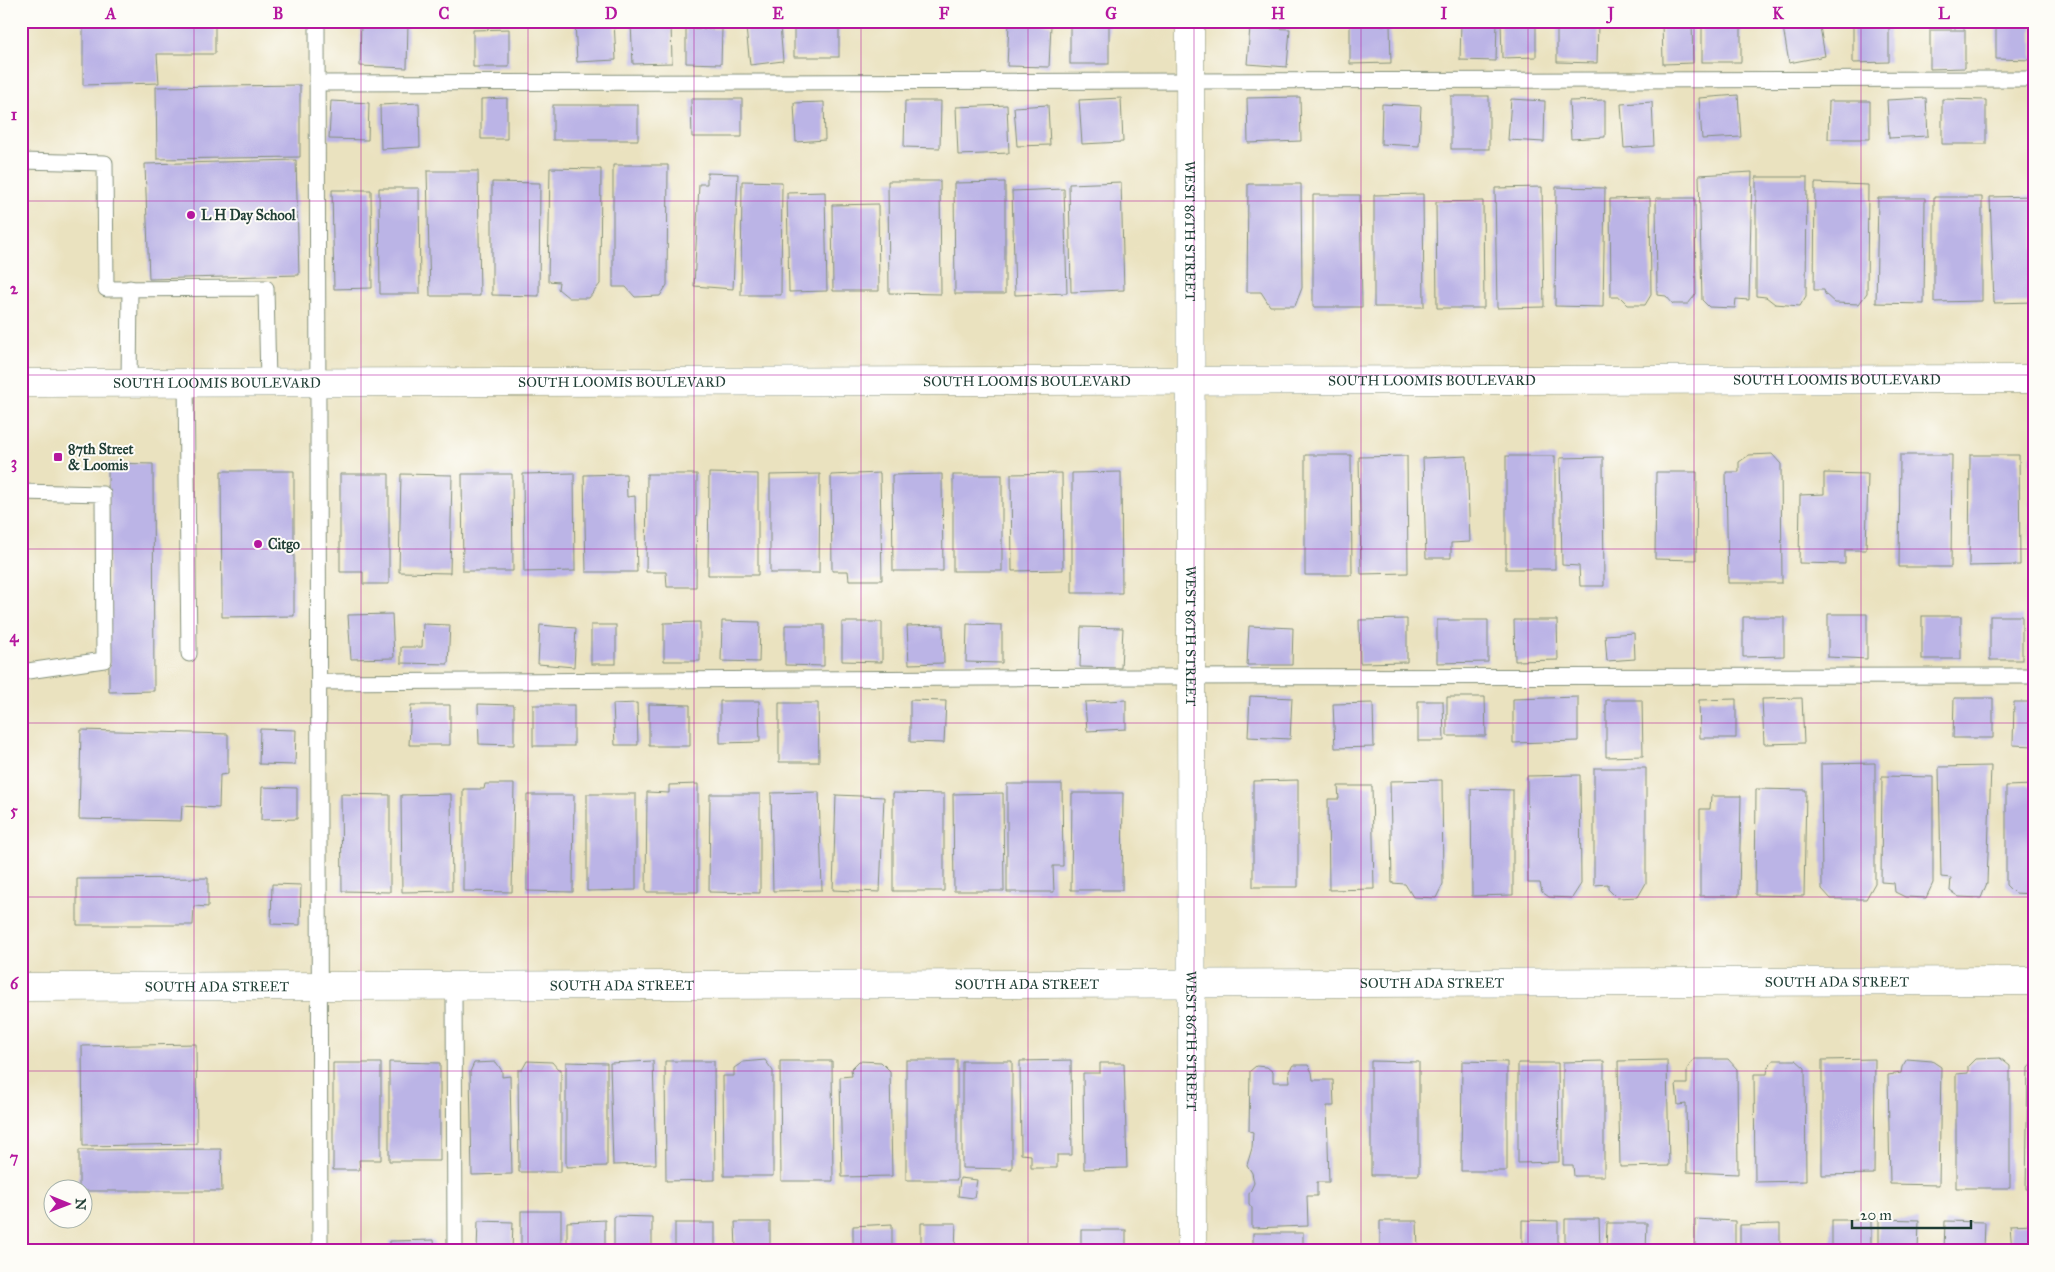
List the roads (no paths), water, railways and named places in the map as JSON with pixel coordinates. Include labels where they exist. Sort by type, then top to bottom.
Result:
[{"type":"street","name":"WEST 86TH STREET","points":[[1190,21],[1192,1251]]},
{"type":"street","name":"SOUTH LOOMIS BOULEVARD","points":[[21,383],[317,384],[2034,379]]},
{"type":"street","name":"SOUTH ADA STREET","points":[[21,986],[2034,981]]},
{"type":"lane","points":[[317,21],[317,384],[321,986],[320,1251]]},
{"type":"lane","points":[[317,83],[2034,78]]},
{"type":"lane","points":[[21,161],[105,163],[106,288],[266,288],[268,383]]},
{"type":"lane","points":[[129,383],[130,288]]},
{"type":"lane","points":[[186,383],[189,654]]},
{"type":"lane","points":[[21,492],[103,494],[104,660],[21,672]]},
{"type":"lane","points":[[319,682],[1191,677],[2034,676]]},
{"type":"lane","points":[[454,986],[455,1251]]},
{"type":"place","name":"L H Day School","points":[[191,215]]},
{"type":"place","name":"87th Street & Loomis","points":[[58,457]]},
{"type":"place","name":"Citgo","points":[[258,544]]}]
